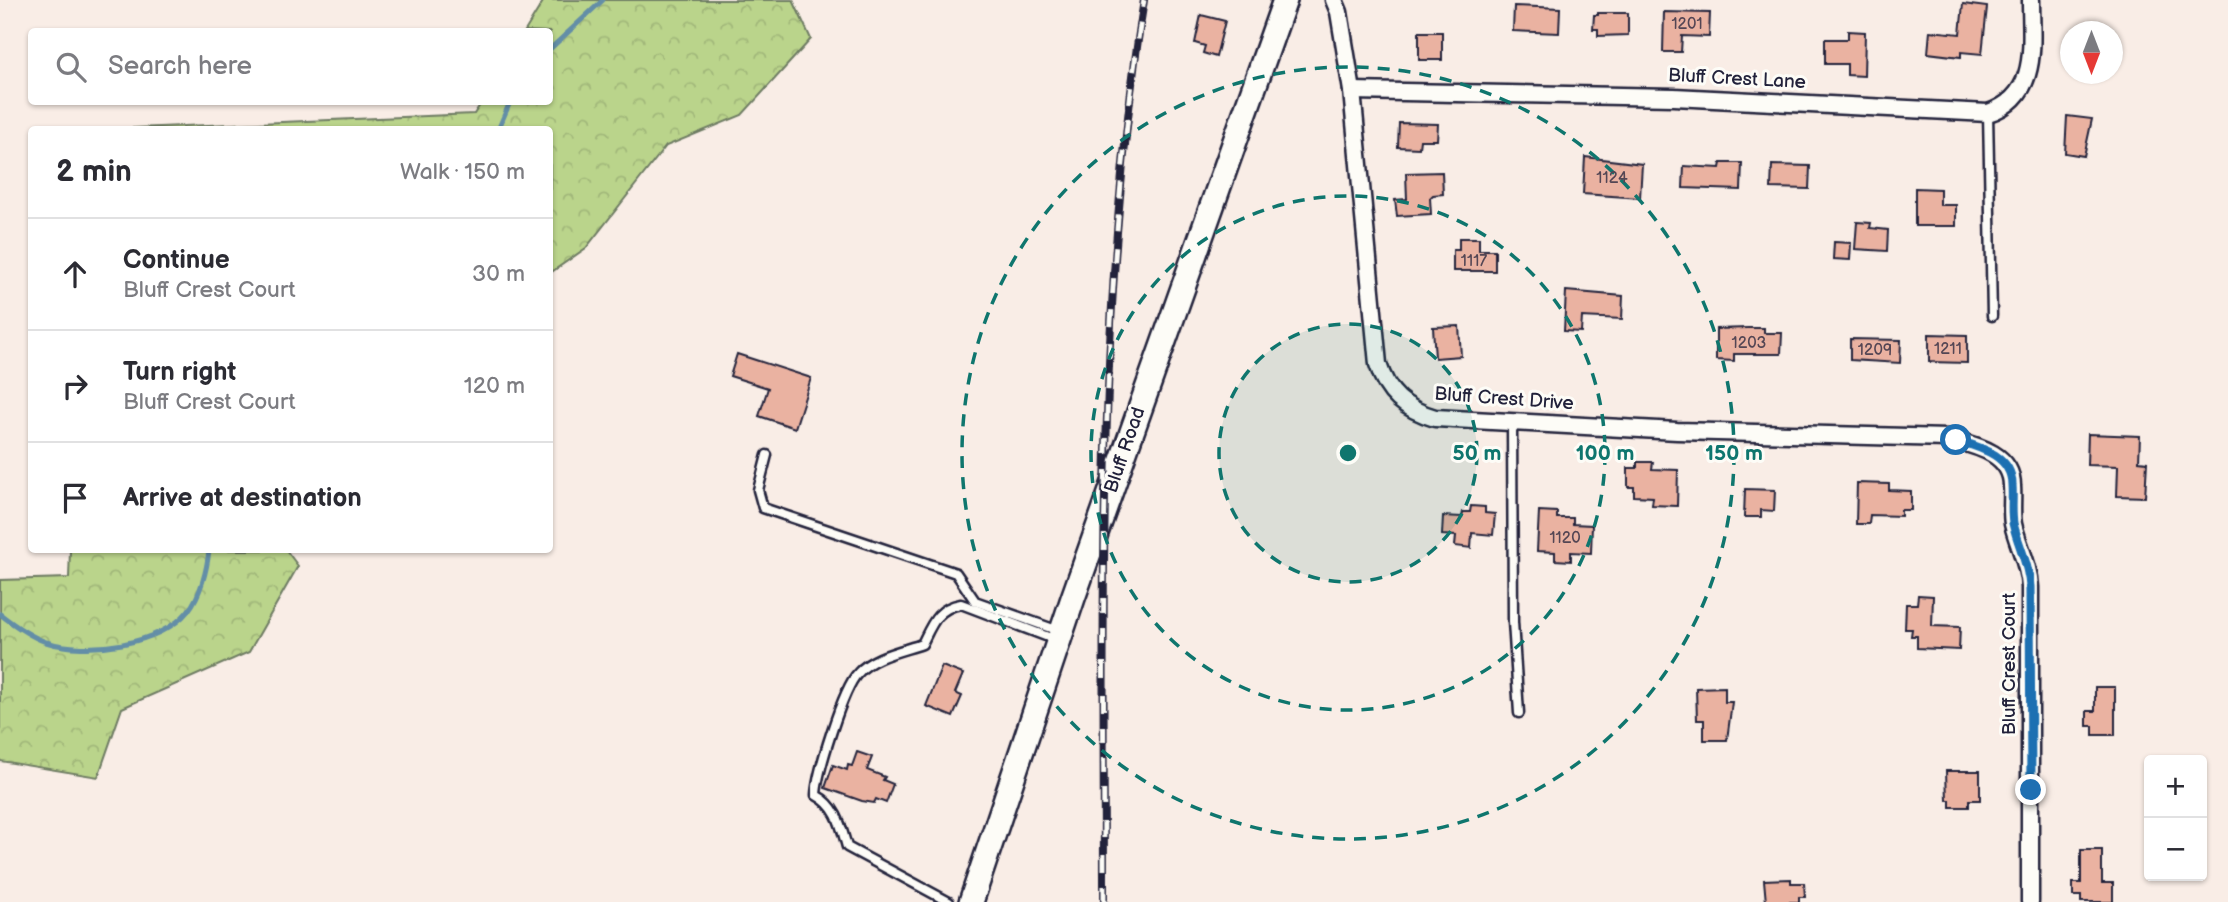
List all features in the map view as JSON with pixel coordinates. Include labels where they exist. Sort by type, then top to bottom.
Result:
[{"type":"main road","name":"Bluff Road","points":[[971,902],[1060,636],[1284,0]]},
{"type":"street","name":"Bluff Crest Drive","points":[[1334,0],[1339,12],[1352,92],[1376,356],[1383,379],[1398,400],[1412,410],[1427,416],[1677,431],[1948,438],[1978,446]]},
{"type":"street","points":[[1988,113],[2016,96],[2028,75],[2031,0]]},
{"type":"street","name":"Bluff Crest Lane","points":[[1352,92],[1674,97],[1988,113]]},
{"type":"street","name":"Bluff Crest Court","points":[[1978,446],[1999,458],[2010,472],[2012,520],[2030,579],[2030,902]]},
{"type":"lane","points":[[1988,113],[1992,316]]},
{"type":"lane","points":[[1512,422],[1513,622],[1519,713]]},
{"type":"lane","points":[[767,455],[758,490],[763,508],[956,573],[975,601],[1060,636]]},
{"type":"lane","points":[[949,902],[847,847],[828,801],[816,795],[817,779],[831,734],[857,673],[886,656],[922,645],[937,616],[946,607],[961,604],[1060,636]]},
{"type":"green space","points":[[544,0],[793,0],[811,39],[742,115],[666,146],[586,248],[553,271],[553,126],[183,126],[474,114],[480,105],[553,105],[553,28],[527,28]]},
{"type":"green space","points":[[70,553],[288,553],[298,566],[249,652],[122,708],[98,777],[0,761],[0,580],[69,578]]},
{"type":"building","points":[[1963,4],[1987,7],[1982,54],[1961,52],[1961,57],[1928,53],[1930,31],[1960,34]]},
{"type":"building","points":[[1514,6],[1560,8],[1559,33],[1513,31]]},
{"type":"building","points":[[1664,12],[1710,13],[1709,37],[1682,36],[1681,52],[1663,52]]},
{"type":"building","points":[[1628,13],[1628,35],[1598,36],[1598,29],[1593,29],[1594,15]]},
{"type":"building","points":[[1201,15],[1225,21],[1216,57],[1203,53],[1205,46],[1195,43]]},
{"type":"building","points":[[1848,31],[1865,32],[1864,76],[1847,75],[1847,64],[1825,64],[1825,39],[1848,39]]},
{"type":"building","points":[[1419,32],[1442,32],[1442,60],[1419,60]]},
{"type":"building","points":[[2067,116],[2092,119],[2084,156],[2065,153]]},
{"type":"building","points":[[1399,123],[1438,124],[1437,140],[1420,140],[1419,148],[1398,147]]},
{"type":"building","points":[[1585,157],[1642,164],[1640,198],[1583,194]]},
{"type":"building","points":[[1721,163],[1742,163],[1741,190],[1683,188],[1684,166],[1720,168]]},
{"type":"building","points":[[1772,165],[1810,166],[1809,189],[1771,188]]},
{"type":"building","points":[[1442,172],[1443,194],[1430,198],[1431,214],[1397,216],[1395,200],[1407,199],[1406,173]]},
{"type":"building","points":[[1915,188],[1940,189],[1940,205],[1956,205],[1956,226],[1915,226]]},
{"type":"building","points":[[1857,222],[1871,223],[1870,228],[1888,230],[1887,251],[1855,249]]},
{"type":"building","points":[[1459,238],[1479,238],[1479,250],[1495,250],[1495,271],[1453,271],[1453,250],[1459,250]]},
{"type":"building","points":[[1834,242],[1851,243],[1850,260],[1833,259]]},
{"type":"building","points":[[1566,291],[1623,296],[1622,319],[1582,317],[1581,332],[1564,331]]},
{"type":"building","points":[[1459,326],[1461,356],[1435,358],[1433,327]]},
{"type":"building","points":[[1764,328],[1764,333],[1782,333],[1781,354],[1734,354],[1734,361],[1716,360],[1716,329]]},
{"type":"building","points":[[1929,334],[1967,335],[1967,363],[1929,362]]},
{"type":"building","points":[[1850,339],[1901,340],[1900,363],[1850,360]]},
{"type":"building","points":[[737,354],[811,378],[795,428],[759,416],[768,388],[730,376]]},
{"type":"building","points":[[2088,434],[2140,436],[2139,461],[2147,462],[2145,497],[2117,496],[2118,466],[2087,465]]},
{"type":"building","points":[[1637,462],[1653,462],[1652,469],[1678,470],[1677,506],[1652,505],[1653,497],[1634,496],[1634,487],[1628,487],[1628,468],[1637,468]]},
{"type":"building","points":[[1857,483],[1889,484],[1889,490],[1911,491],[1911,510],[1901,510],[1901,516],[1870,515],[1869,524],[1856,524]]},
{"type":"building","points":[[1745,489],[1775,490],[1774,511],[1761,510],[1761,517],[1744,517]]},
{"type":"building","points":[[1471,506],[1485,507],[1485,513],[1495,514],[1493,535],[1472,533],[1471,548],[1455,546],[1456,536],[1442,535],[1443,516],[1462,517],[1463,512],[1470,512]]},
{"type":"building","points":[[1539,511],[1557,512],[1557,518],[1573,518],[1573,524],[1592,525],[1591,553],[1571,552],[1571,561],[1555,560],[1555,552],[1537,551]]},
{"type":"building","points":[[1918,595],[1933,596],[1932,626],[1960,627],[1959,650],[1917,648],[1917,636],[1911,636],[1912,629],[1905,629],[1906,604],[1917,604]]},
{"type":"building","points":[[942,666],[963,674],[955,693],[962,696],[953,717],[926,706]]},
{"type":"building","points":[[1725,687],[1725,702],[1732,702],[1727,740],[1704,740],[1704,720],[1697,720],[1696,688]]},
{"type":"building","points":[[2095,687],[2115,687],[2115,735],[2093,735],[2093,726],[2087,726],[2087,711],[2095,711]]},
{"type":"building","points":[[857,752],[872,757],[867,770],[885,777],[883,780],[893,784],[886,803],[876,799],[874,803],[862,801],[825,788],[833,765],[847,770],[848,765],[852,766]]},
{"type":"building","points":[[1946,771],[1980,771],[1980,800],[1969,800],[1969,807],[1950,807],[1950,800],[1947,800]]},
{"type":"building","points":[[2081,850],[2102,850],[2102,883],[2113,883],[2113,902],[2081,902],[2081,896],[2073,896],[2073,883],[2081,883]]},
{"type":"building","points":[[1791,879],[1791,883],[1804,883],[1805,897],[1799,897],[1799,902],[1766,902],[1764,880]]},
{"type":"waterway","points":[[553,46],[603,0]]},
{"type":"waterway","points":[[500,126],[509,105]]},
{"type":"waterway","points":[[0,614],[34,637],[62,646],[101,647],[142,639],[176,623],[188,611],[203,582],[209,553]]},
{"type":"railway","points":[[1104,902],[1104,563],[1110,337],[1128,112],[1144,0]]},
{"type":"route","points":[[1956,440],[1978,446],[1999,458],[2008,468],[2012,481],[2012,520],[2028,566],[2030,587],[2031,790]]}]
